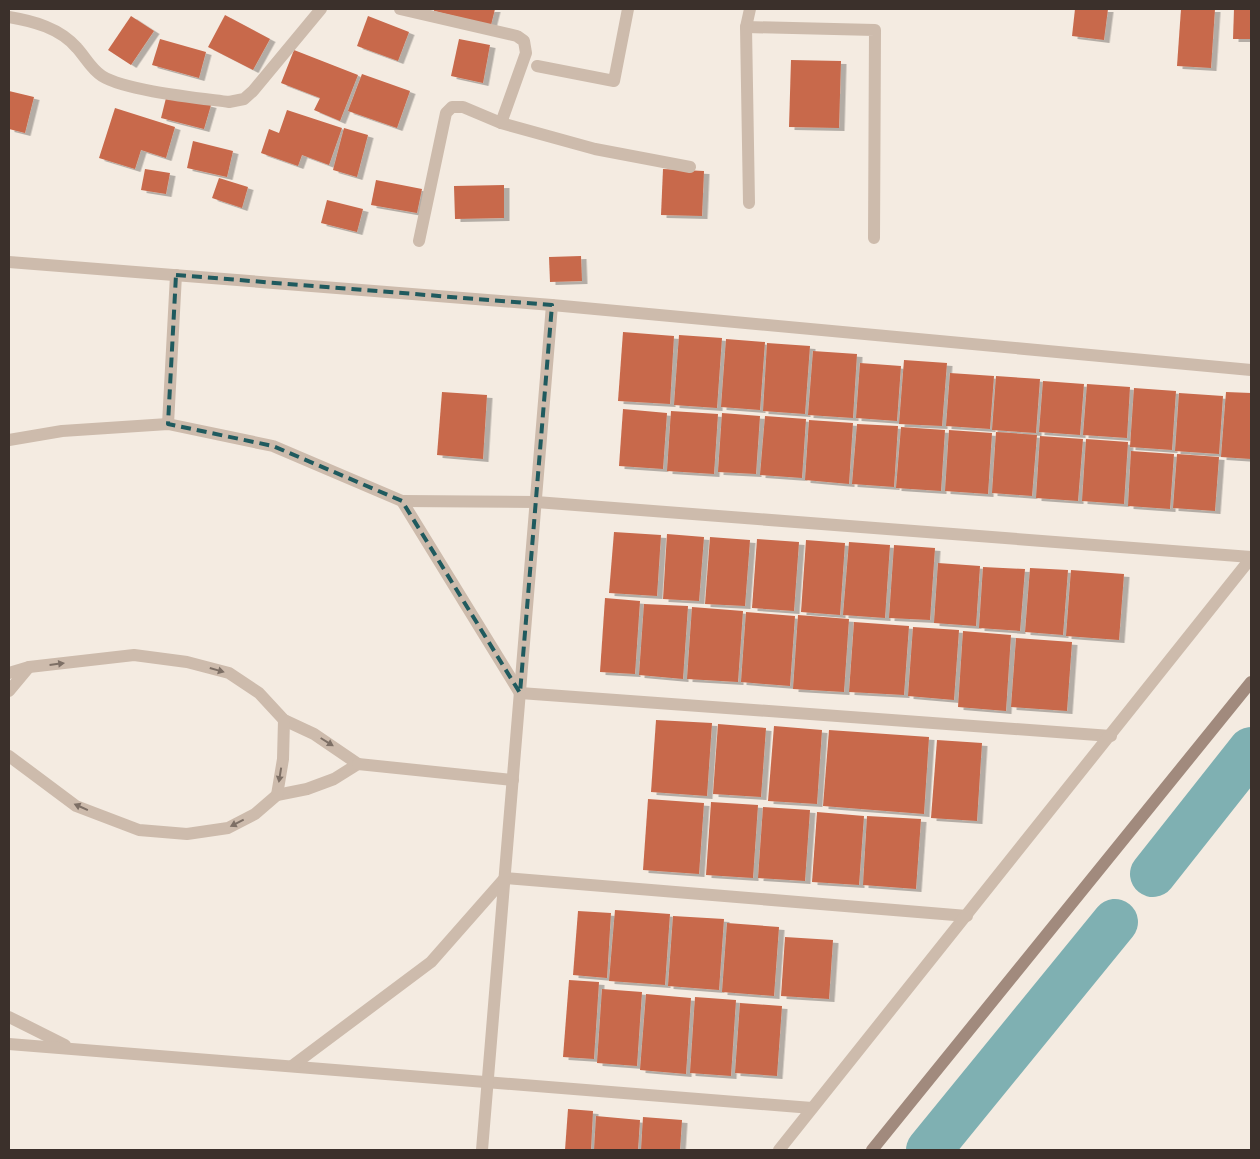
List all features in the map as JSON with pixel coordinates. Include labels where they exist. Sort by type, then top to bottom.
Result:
[{"type":"street","points":[[9,17],[30,21],[56,31],[76,46],[92,69],[103,78],[131,86],[229,102],[244,99],[253,91],[320,9]]},
{"type":"street","points":[[405,9],[517,36],[524,41],[526,53],[501,123]]},
{"type":"street","points":[[537,66],[614,81],[628,9]]},
{"type":"street","points":[[748,203],[746,27],[750,9]]},
{"type":"street","points":[[746,27],[875,30],[874,238]]},
{"type":"street","points":[[419,241],[446,113],[452,107],[463,107],[501,123],[595,149],[690,167]]},
{"type":"street","points":[[9,262],[552,305],[1251,370]]},
{"type":"street","points":[[168,424],[176,275]]},
{"type":"street","points":[[482,1150],[552,305]]},
{"type":"street","points":[[9,440],[62,431],[168,424],[273,446],[402,501],[536,502],[1251,558]]},
{"type":"street","points":[[402,501],[520,693]]},
{"type":"street","points":[[779,1150],[1251,558]]},
{"type":"street","points":[[9,673],[29,668],[134,655],[187,662],[229,673],[259,693],[284,720],[314,734],[358,764],[513,780]]},
{"type":"street","points":[[9,691],[29,668]]},
{"type":"street","points":[[872,1150],[1251,682]]},
{"type":"street","points":[[520,693],[1110,736]]},
{"type":"street","points":[[277,795],[283,759],[284,720]]},
{"type":"street","points":[[9,756],[76,806],[139,830],[187,834],[228,828],[255,814],[277,795],[307,789],[334,779],[358,764]]},
{"type":"street","points":[[505,878],[967,916]]},
{"type":"street","points":[[292,1066],[431,962],[505,878]]},
{"type":"street","points":[[9,1017],[72,1049]]},
{"type":"street","points":[[9,1044],[812,1108]]},
{"type":"highlighted area","points":[[176,275],[552,305],[520,693],[402,501],[273,446],[168,424]]},
{"type":"building","points":[[434,9],[495,9],[491,25],[434,11]]},
{"type":"building","points":[[1075,9],[1108,9],[1104,40],[1072,36]]},
{"type":"building","points":[[1181,9],[1215,9],[1211,68],[1177,66]]},
{"type":"building","points":[[1234,9],[1251,9],[1251,39],[1233,39]]},
{"type":"building","points":[[225,15],[270,39],[253,70],[208,47]]},
{"type":"building","points":[[131,16],[154,31],[131,65],[108,50]]},
{"type":"building","points":[[368,16],[409,32],[398,61],[357,46]]},
{"type":"building","points":[[160,39],[206,52],[199,78],[152,65]]},
{"type":"building","points":[[459,39],[490,45],[483,83],[451,76]]},
{"type":"building","points":[[294,50],[358,75],[340,121],[314,110],[320,98],[281,83]]},
{"type":"building","points":[[791,60],[841,61],[839,128],[789,127]]},
{"type":"building","points":[[362,74],[410,91],[397,128],[348,111]]},
{"type":"building","points":[[9,91],[34,97],[25,133],[9,129]]},
{"type":"building","points":[[167,94],[211,105],[204,129],[161,118]]},
{"type":"building","points":[[115,108],[175,127],[166,158],[141,150],[135,169],[99,158]]},
{"type":"building","points":[[287,110],[342,128],[329,165],[302,155],[298,166],[261,153],[269,129],[279,133]]},
{"type":"building","points":[[344,128],[368,135],[357,177],[333,170]]},
{"type":"building","points":[[193,141],[233,151],[227,177],[187,168]]},
{"type":"building","points":[[145,169],[170,173],[166,194],[141,190]]},
{"type":"building","points":[[663,169],[704,171],[702,216],[661,215]]},
{"type":"building","points":[[219,178],[248,187],[242,208],[212,198]]},
{"type":"building","points":[[376,180],[422,189],[417,213],[371,205]]},
{"type":"building","points":[[504,185],[504,218],[455,219],[454,186]]},
{"type":"building","points":[[327,200],[363,209],[357,232],[321,223]]},
{"type":"building","points":[[581,256],[582,281],[550,282],[549,257]]},
{"type":"building","points":[[623,332],[674,336],[670,404],[618,401]]},
{"type":"building","points":[[679,335],[722,338],[717,408],[674,405]]},
{"type":"building","points":[[726,339],[765,342],[760,410],[721,407]]},
{"type":"building","points":[[767,343],[810,346],[805,414],[763,411]]},
{"type":"building","points":[[813,351],[857,354],[853,418],[808,415]]},
{"type":"building","points":[[904,360],[947,363],[942,426],[899,424]]},
{"type":"building","points":[[860,363],[901,366],[897,421],[856,418]]},
{"type":"building","points":[[950,373],[994,376],[990,429],[946,426]]},
{"type":"building","points":[[996,376],[1040,379],[1036,433],[992,430]]},
{"type":"building","points":[[1043,381],[1084,384],[1080,435],[1039,432]]},
{"type":"building","points":[[1087,384],[1130,387],[1127,438],[1083,435]]},
{"type":"building","points":[[1134,388],[1176,391],[1172,450],[1130,447]]},
{"type":"building","points":[[442,392],[487,395],[483,459],[437,455]]},
{"type":"building","points":[[1226,392],[1251,393],[1251,459],[1221,457]]},
{"type":"building","points":[[1179,393],[1223,396],[1219,454],[1175,451]]},
{"type":"building","points":[[623,409],[667,413],[663,469],[619,466]]},
{"type":"building","points":[[671,411],[718,414],[714,474],[667,471]]},
{"type":"building","points":[[722,413],[760,416],[756,474],[718,472]]},
{"type":"building","points":[[765,416],[806,419],[802,478],[760,475]]},
{"type":"building","points":[[809,420],[853,423],[849,484],[805,480]]},
{"type":"building","points":[[857,424],[898,426],[894,487],[852,484]]},
{"type":"building","points":[[901,427],[945,430],[941,491],[896,488]]},
{"type":"building","points":[[949,430],[992,433],[988,494],[945,491]]},
{"type":"building","points":[[996,432],[1037,435],[1032,496],[992,493]]},
{"type":"building","points":[[1040,436],[1083,439],[1078,501],[1036,498]]},
{"type":"building","points":[[1086,439],[1128,442],[1124,504],[1082,501]]},
{"type":"building","points":[[1131,451],[1174,454],[1170,509],[1128,506]]},
{"type":"building","points":[[1177,454],[1219,457],[1215,511],[1173,508]]},
{"type":"building","points":[[614,532],[661,535],[657,596],[609,593]]},
{"type":"building","points":[[667,534],[704,537],[699,601],[663,599]]},
{"type":"building","points":[[710,537],[750,540],[745,606],[705,604]]},
{"type":"building","points":[[757,539],[799,542],[794,611],[752,608]]},
{"type":"building","points":[[806,540],[845,543],[840,615],[801,612]]},
{"type":"building","points":[[849,542],[890,545],[885,618],[843,615]]},
{"type":"building","points":[[894,545],[935,548],[930,620],[889,618]]},
{"type":"building","points":[[938,563],[980,566],[976,626],[934,623]]},
{"type":"building","points":[[983,567],[1025,569],[1020,631],[979,628]]},
{"type":"building","points":[[1030,568],[1068,570],[1063,635],[1025,632]]},
{"type":"building","points":[[1071,570],[1124,574],[1119,640],[1066,636]]},
{"type":"building","points":[[605,598],[640,601],[635,674],[600,672]]},
{"type":"building","points":[[644,604],[688,606],[683,679],[639,675]]},
{"type":"building","points":[[692,607],[743,611],[738,682],[687,679]]},
{"type":"building","points":[[746,612],[795,616],[790,686],[741,682]]},
{"type":"building","points":[[798,615],[849,619],[844,692],[793,689]]},
{"type":"building","points":[[854,622],[909,626],[904,695],[849,692]]},
{"type":"building","points":[[913,627],[959,630],[954,700],[908,696]]},
{"type":"building","points":[[963,631],[1011,635],[1006,711],[958,707]]},
{"type":"building","points":[[1016,638],[1072,642],[1067,711],[1011,707]]},
{"type":"building","points":[[656,720],[712,723],[707,796],[651,792]]},
{"type":"building","points":[[718,724],[766,728],[761,797],[713,794]]},
{"type":"building","points":[[774,726],[822,730],[817,804],[768,801]]},
{"type":"building","points":[[829,730],[929,737],[924,814],[823,806]]},
{"type":"building","points":[[937,740],[982,743],[977,821],[931,818]]},
{"type":"building","points":[[648,799],[704,803],[699,874],[643,870]]},
{"type":"building","points":[[711,802],[758,805],[753,878],[706,875]]},
{"type":"building","points":[[763,807],[810,810],[805,881],[758,878]]},
{"type":"building","points":[[817,812],[864,816],[859,885],[812,882]]},
{"type":"building","points":[[867,816],[921,819],[916,889],[863,885]]},
{"type":"building","points":[[615,910],[670,914],[665,985],[609,981]]},
{"type":"building","points":[[578,911],[611,913],[607,978],[573,975]]},
{"type":"building","points":[[673,916],[724,919],[719,990],[668,986]]},
{"type":"building","points":[[727,923],[779,927],[774,996],[722,992]]},
{"type":"building","points":[[785,937],[833,940],[829,999],[781,996]]},
{"type":"building","points":[[569,980],[599,982],[594,1059],[563,1057]]},
{"type":"building","points":[[602,989],[642,992],[637,1066],[597,1063]]},
{"type":"building","points":[[646,994],[691,998],[686,1074],[640,1070]]},
{"type":"building","points":[[695,997],[736,1000],[731,1076],[690,1073]]},
{"type":"building","points":[[740,1003],[782,1006],[777,1076],[735,1073]]},
{"type":"building","points":[[568,1109],[593,1111],[591,1150],[565,1150]]},
{"type":"building","points":[[596,1116],[640,1120],[638,1150],[594,1150]]},
{"type":"building","points":[[643,1117],[682,1120],[680,1150],[641,1150]]},
{"type":"waterway","points":[[1153,874],[1251,750]]},
{"type":"waterway","points":[[929,1150],[1115,922]]}]
